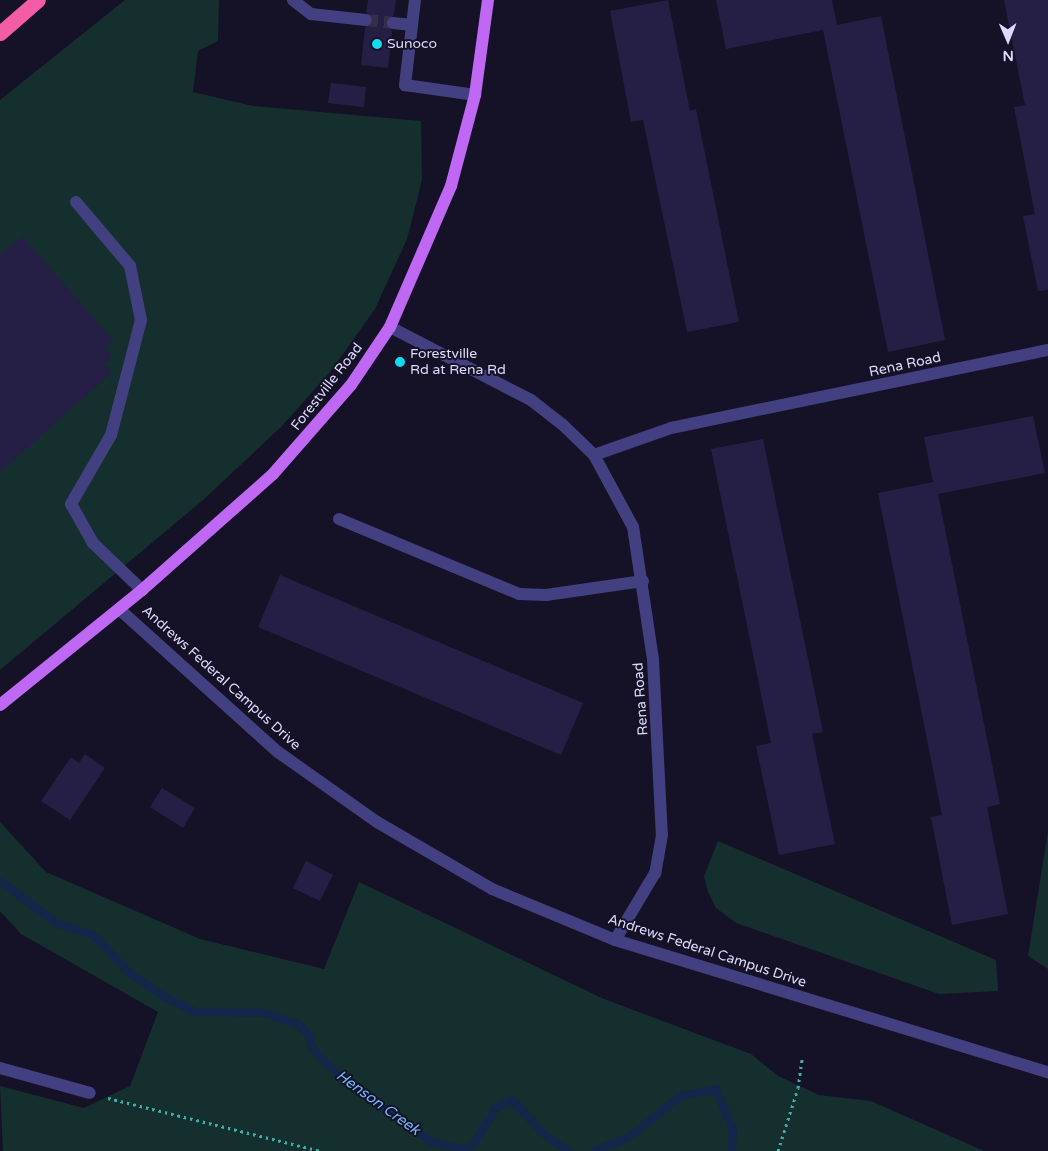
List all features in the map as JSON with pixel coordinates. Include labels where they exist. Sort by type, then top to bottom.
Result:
[{"type":"highway","points":[[0,34],[38,0]]},
{"type":"main road","name":"Forestville Road","points":[[0,705],[142,590],[273,474],[319,426],[390,327],[442,209],[475,95],[488,0]]},
{"type":"street","points":[[293,0],[311,14],[366,20]]},
{"type":"street","points":[[414,0],[406,85],[475,95]]},
{"type":"street","points":[[393,23],[412,25]]},
{"type":"street","points":[[76,202],[130,266],[141,320],[111,435],[71,504],[93,543],[142,590]]},
{"type":"street","name":"Rena Road","points":[[390,327],[531,400],[594,455],[633,527],[643,581],[653,660],[662,835],[655,874],[614,940]]},
{"type":"street","name":"Rena Road","points":[[594,455],[671,428],[1048,350]]},
{"type":"street","points":[[339,519],[519,594],[546,595],[643,581]]},
{"type":"street","name":"Andrews Federal Campus Drive","points":[[119,608],[278,752],[377,822],[492,889],[614,940],[1048,1072]]},
{"type":"street","points":[[0,1068],[90,1093]]},
{"type":"path","points":[[778,1151],[798,1088],[802,1058]]},
{"type":"path","points":[[90,1093],[321,1151]]},
{"type":"green space","points":[[125,0],[219,0],[218,41],[198,51],[193,92],[253,106],[421,121],[422,180],[407,239],[375,309],[330,372],[281,427],[203,500],[0,670],[0,100]]},
{"type":"green space","points":[[0,822],[46,872],[200,939],[324,969],[359,882],[604,999],[751,1054],[778,1076],[819,1095],[871,1101],[984,1151],[3,1151],[0,1086],[84,1108],[130,1086],[158,1012],[21,934],[0,911]]},
{"type":"green space","points":[[1048,831],[1048,969],[1028,956]]},
{"type":"green space","points":[[718,841],[996,960],[998,991],[939,994],[736,923],[716,908],[708,892],[704,876]]},
{"type":"building","name":"Sunoco","points":[[368,0],[396,0],[394,15],[385,22],[392,31],[388,68],[361,65],[365,28],[374,21],[366,12]]},
{"type":"building","points":[[668,0],[690,111],[696,109],[739,322],[687,332],[643,120],[631,122],[610,11]]},
{"type":"building","points":[[716,0],[832,0],[837,25],[881,16],[945,340],[888,352],[823,30],[726,49]]},
{"type":"building","points":[[1004,0],[1048,0],[1048,290],[1038,291],[1023,216],[1035,214],[1014,107],[1025,105]]},
{"type":"building","points":[[331,83],[366,87],[364,107],[328,103]]},
{"type":"building","points":[[22,236],[114,341],[105,348],[112,357],[104,364],[112,373],[0,472],[0,255]]},
{"type":"building","points":[[1033,416],[1045,473],[938,494],[1000,804],[987,807],[1008,914],[952,925],[931,817],[942,815],[878,493],[933,482],[924,437]]},
{"type":"building","points":[[763,439],[823,732],[812,734],[835,844],[779,855],[756,746],[771,743],[711,449]]},
{"type":"building","points":[[280,575],[583,703],[561,755],[258,627]]},
{"type":"building","points":[[85,754],[105,768],[70,820],[41,801],[71,757],[79,763]]},
{"type":"building","points":[[162,788],[195,808],[183,828],[150,807]]},
{"type":"building","points":[[306,861],[333,875],[320,901],[293,888]]},
{"type":"waterway","name":"Henson Creek","points":[[0,881],[58,924],[93,935],[131,974],[165,997],[196,1012],[265,1013],[299,1025],[310,1036],[312,1048],[341,1079],[432,1142],[463,1149],[473,1145],[496,1108],[512,1100],[545,1135],[569,1151]]},
{"type":"waterway","name":"Henson Creek","points":[[595,1151],[628,1138],[681,1096],[716,1089],[733,1130],[732,1151]]},
{"type":"tunnel","points":[[366,20],[393,23]]},
{"type":"place","name":"Sunoco","points":[[377,44]]},
{"type":"place","name":"Forestville Rd at Rena Rd","points":[[400,362]]}]
